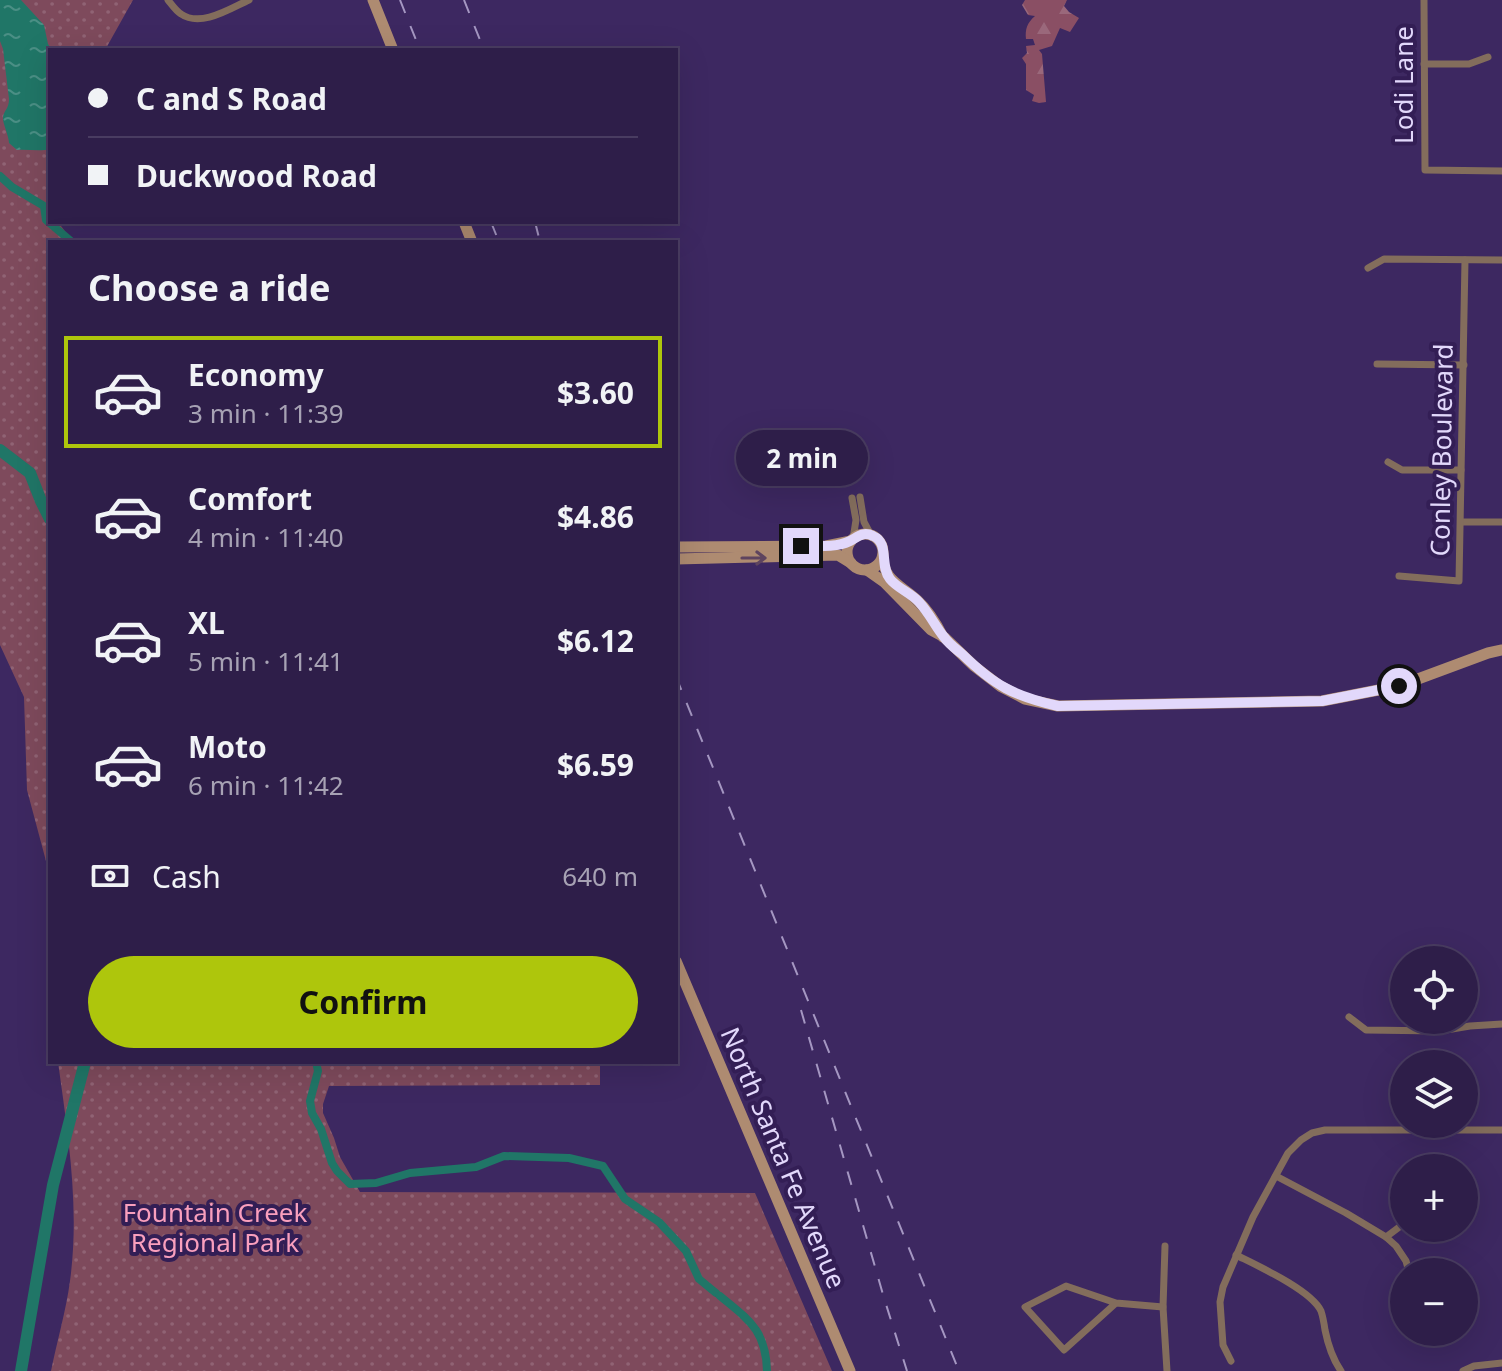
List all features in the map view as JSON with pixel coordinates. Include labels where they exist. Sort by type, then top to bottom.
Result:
[{"type":"main road","points":[[373,0],[392,48]]},
{"type":"main road","points":[[678,547],[826,546],[871,535],[882,544],[883,564],[889,578],[919,602],[944,637]]},
{"type":"main road","points":[[851,563],[848,552],[852,540]]},
{"type":"main road","points":[[678,559],[838,555],[884,582],[931,630],[944,637],[1000,686],[1025,699],[1058,706],[1322,701],[1399,686],[1502,650]]},
{"type":"main road","points":[[867,570],[877,565],[883,555]]},
{"type":"main road","name":"North Santa Fe Avenue","points":[[678,966],[850,1371]]},
{"type":"street","points":[[168,0],[178,12],[191,19],[212,16],[249,0]]},
{"type":"street","name":"Lodi Lane","points":[[1424,0],[1425,170],[1502,171]]},
{"type":"street","points":[[1424,64],[1469,64],[1488,57]]},
{"type":"street","points":[[1368,268],[1384,259],[1502,260]]},
{"type":"street","name":"Conley Boulevard","points":[[1399,576],[1459,581],[1465,260]]},
{"type":"street","points":[[1377,364],[1464,365]]},
{"type":"street","points":[[1388,462],[1402,470],[1461,470]]},
{"type":"street","points":[[852,540],[856,497],[871,535]]},
{"type":"street","points":[[1462,522],[1502,522]]},
{"type":"street","points":[[1349,1017],[1366,1030],[1440,1031],[1502,1024]]},
{"type":"street","points":[[1231,1361],[1223,1345],[1220,1302],[1223,1287],[1253,1217],[1294,1145],[1312,1133],[1325,1130],[1502,1130]]},
{"type":"street","points":[[1276,1176],[1386,1237],[1404,1258]]},
{"type":"street","points":[[1386,1237],[1390,1234]]},
{"type":"street","points":[[1165,1246],[1163,1307],[1167,1371]]},
{"type":"street","points":[[1236,1255],[1308,1295],[1316,1303],[1322,1313],[1331,1353],[1341,1371]]},
{"type":"street","points":[[1116,1303],[1064,1350],[1025,1307],[1066,1286],[1116,1303],[1163,1307]]},
{"type":"street","points":[[1463,1371],[1474,1366],[1502,1363]]},
{"type":"green space","points":[[0,0],[133,0],[106,48],[48,48],[48,224],[60,224],[72,240],[48,240],[48,869],[27,790],[24,697],[0,645]]},
{"type":"green space","points":[[1025,0],[1067,0],[1064,6],[1079,18],[1070,32],[1060,28],[1052,46],[1039,50],[1042,54],[1046,102],[1032,101],[1034,95],[1026,90],[1026,64],[1022,58],[1027,53],[1026,46],[1035,45],[1033,39],[1026,39],[1026,29],[1035,16],[1028,15],[1022,5]]},
{"type":"green space","name":"Fountain Creek Regional Park","points":[[58,1064],[600,1064],[600,1085],[329,1086],[323,1113],[340,1157],[360,1192],[755,1193],[832,1371],[51,1371],[73,1253],[72,1171]]},
{"type":"water","points":[[0,0],[21,0],[44,25],[51,48],[48,48],[48,149],[17,150],[9,143],[3,119],[9,99],[0,41]]},
{"type":"waterway","points":[[0,176],[44,206],[48,222]]},
{"type":"waterway","points":[[51,224],[70,240]]},
{"type":"waterway","points":[[0,450],[30,473],[48,515]]},
{"type":"waterway","points":[[21,1371],[53,1185],[84,1064]]},
{"type":"waterway","points":[[316,1064],[318,1071],[310,1101],[312,1113],[321,1129],[332,1163],[350,1184],[376,1183],[410,1173],[476,1167],[504,1156],[569,1158],[603,1166],[625,1199],[659,1222],[686,1251],[699,1279],[716,1293]]},
{"type":"waterway","points":[[720,1296],[754,1327],[763,1345],[767,1371]]},
{"type":"railway","points":[[400,0],[419,48]]},
{"type":"railway","points":[[464,0],[483,48]]},
{"type":"railway","points":[[492,224],[498,240]]},
{"type":"railway","points":[[536,224],[540,240]]},
{"type":"railway","points":[[678,682],[959,1371]]},
{"type":"railway","points":[[801,1010],[907,1371]]},
{"type":"route","points":[[801,546],[839,544],[867,534],[878,539],[882,544],[883,564],[889,578],[919,602],[944,637],[974,666],[1000,686],[1025,699],[1058,706],[1322,701],[1399,686]]}]
